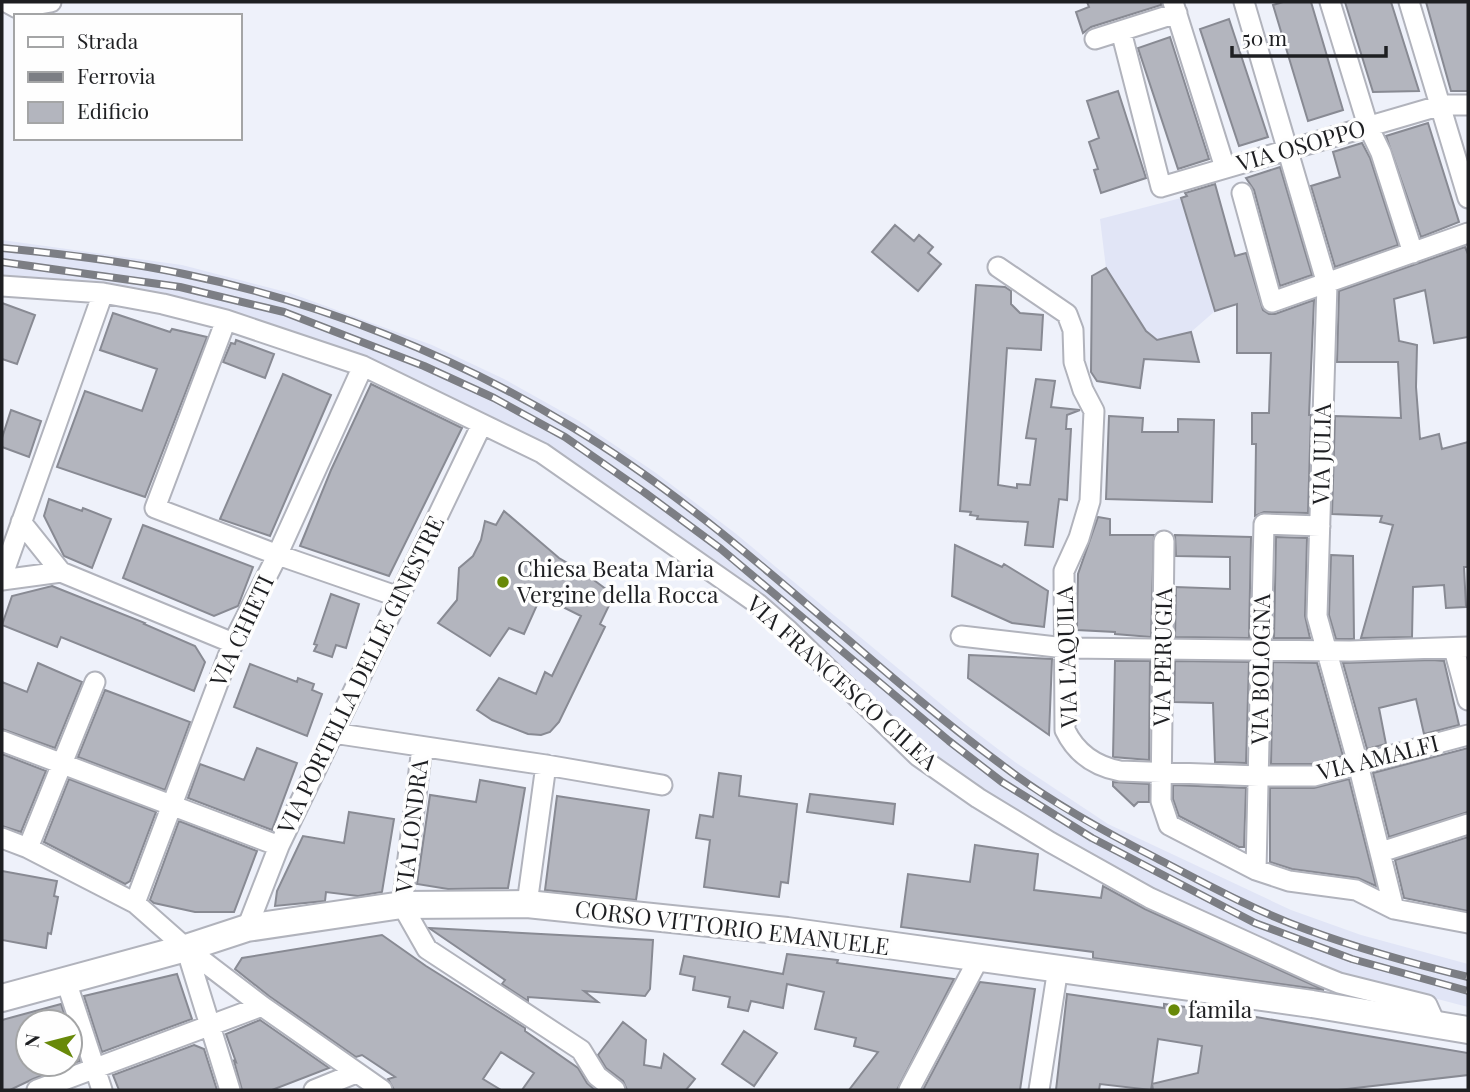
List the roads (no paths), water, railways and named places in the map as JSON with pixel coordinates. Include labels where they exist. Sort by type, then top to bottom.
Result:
[{"type":"main road","name":"CORSO VITTORIO EMANUELE","points":[[2,998],[186,948],[247,928],[402,905],[527,904],[787,932],[1058,968],[1312,1004],[1468,1030]]},
{"type":"street","points":[[6,2],[17,8],[51,2]]},
{"type":"street","name":"VIA JULIA","points":[[1244,2],[1327,284],[1317,616],[1394,909]]},
{"type":"street","points":[[1330,2],[1368,126],[1381,153],[1413,253]]},
{"type":"street","points":[[1409,2],[1468,198]]},
{"type":"street","points":[[1095,39],[1175,8],[1225,168]]},
{"type":"street","name":"VIA OSOPPO","points":[[1121,31],[1161,187],[1442,105],[1468,105]]},
{"type":"street","points":[[1242,193],[1272,302],[1468,233]]},
{"type":"street","name":"VIA L'AQUILA","points":[[998,267],[1067,314],[1073,330],[1074,362],[1083,390],[1094,411],[1090,501],[1079,538],[1064,571],[1065,730],[1070,741],[1085,757],[1102,767],[1120,771],[1161,772]]},
{"type":"street","name":"VIA FRANCESCO CILEA","points":[[2,286],[103,293],[163,304],[226,320],[363,366],[542,453],[758,604],[918,756],[978,798],[1140,892],[1276,956],[1339,983],[1427,1005],[1436,1025]]},
{"type":"street","points":[[103,293],[2,578],[61,572],[233,643]]},
{"type":"street","points":[[226,320],[155,508],[399,597]]},
{"type":"street","name":"VIA CHIETI","points":[[135,902],[233,643],[278,555],[363,366]]},
{"type":"street","name":"VIA PORTELLA DELLE GINESTRE","points":[[247,928],[279,846],[482,424]]},
{"type":"street","points":[[21,522],[61,572]]},
{"type":"street","name":"VIA BOLOGNA","points":[[1256,870],[1264,524],[1320,526]]},
{"type":"street","name":"VIA PERUGIA","points":[[1164,541],[1161,801],[1169,825],[1256,870]]},
{"type":"street","points":[[961,636],[1065,648],[1461,648],[1468,699]]},
{"type":"street","points":[[28,848],[95,682]]},
{"type":"street","points":[[333,733],[662,785]]},
{"type":"street","name":"VIA AMALFI","points":[[1161,772],[1314,776],[1468,735]]},
{"type":"street","points":[[2,741],[279,846]]},
{"type":"street","name":"VIA LONDRA","points":[[402,905],[422,748]]},
{"type":"street","points":[[527,904],[546,765]]},
{"type":"street","points":[[1381,852],[1468,824]]},
{"type":"street","points":[[2,838],[28,848],[135,902],[186,948],[262,1006],[382,1090]]},
{"type":"street","points":[[1256,870],[1289,881],[1356,890],[1394,909],[1468,923]]},
{"type":"street","points":[[402,905],[428,950],[581,1049],[597,1076],[615,1090]]},
{"type":"street","points":[[186,948],[230,1090]]},
{"type":"street","points":[[909,1090],[979,958]]},
{"type":"street","points":[[1039,1090],[1058,968]]},
{"type":"street","points":[[66,981],[102,1090]]},
{"type":"street","points":[[37,1090],[262,1006]]},
{"type":"street","points":[[314,1090],[356,1073]]},
{"type":"railway","points":[[2,248],[139,265],[235,286],[335,316],[384,334],[480,377],[572,427],[630,464],[686,505],[951,726],[1060,805],[1137,848],[1269,914],[1367,950],[1468,977]]},
{"type":"railway","points":[[2,262],[180,287],[284,312],[424,366],[494,398],[565,437],[644,492],[721,549],[949,741],[1002,782],[1092,838],[1255,923],[1352,959],[1468,991]]},
{"type":"place","name":"Chiesa Beata Maria Vergine della Rocca","points":[[503,582]]},
{"type":"place","name":"famila","points":[[1174,1010]]}]
